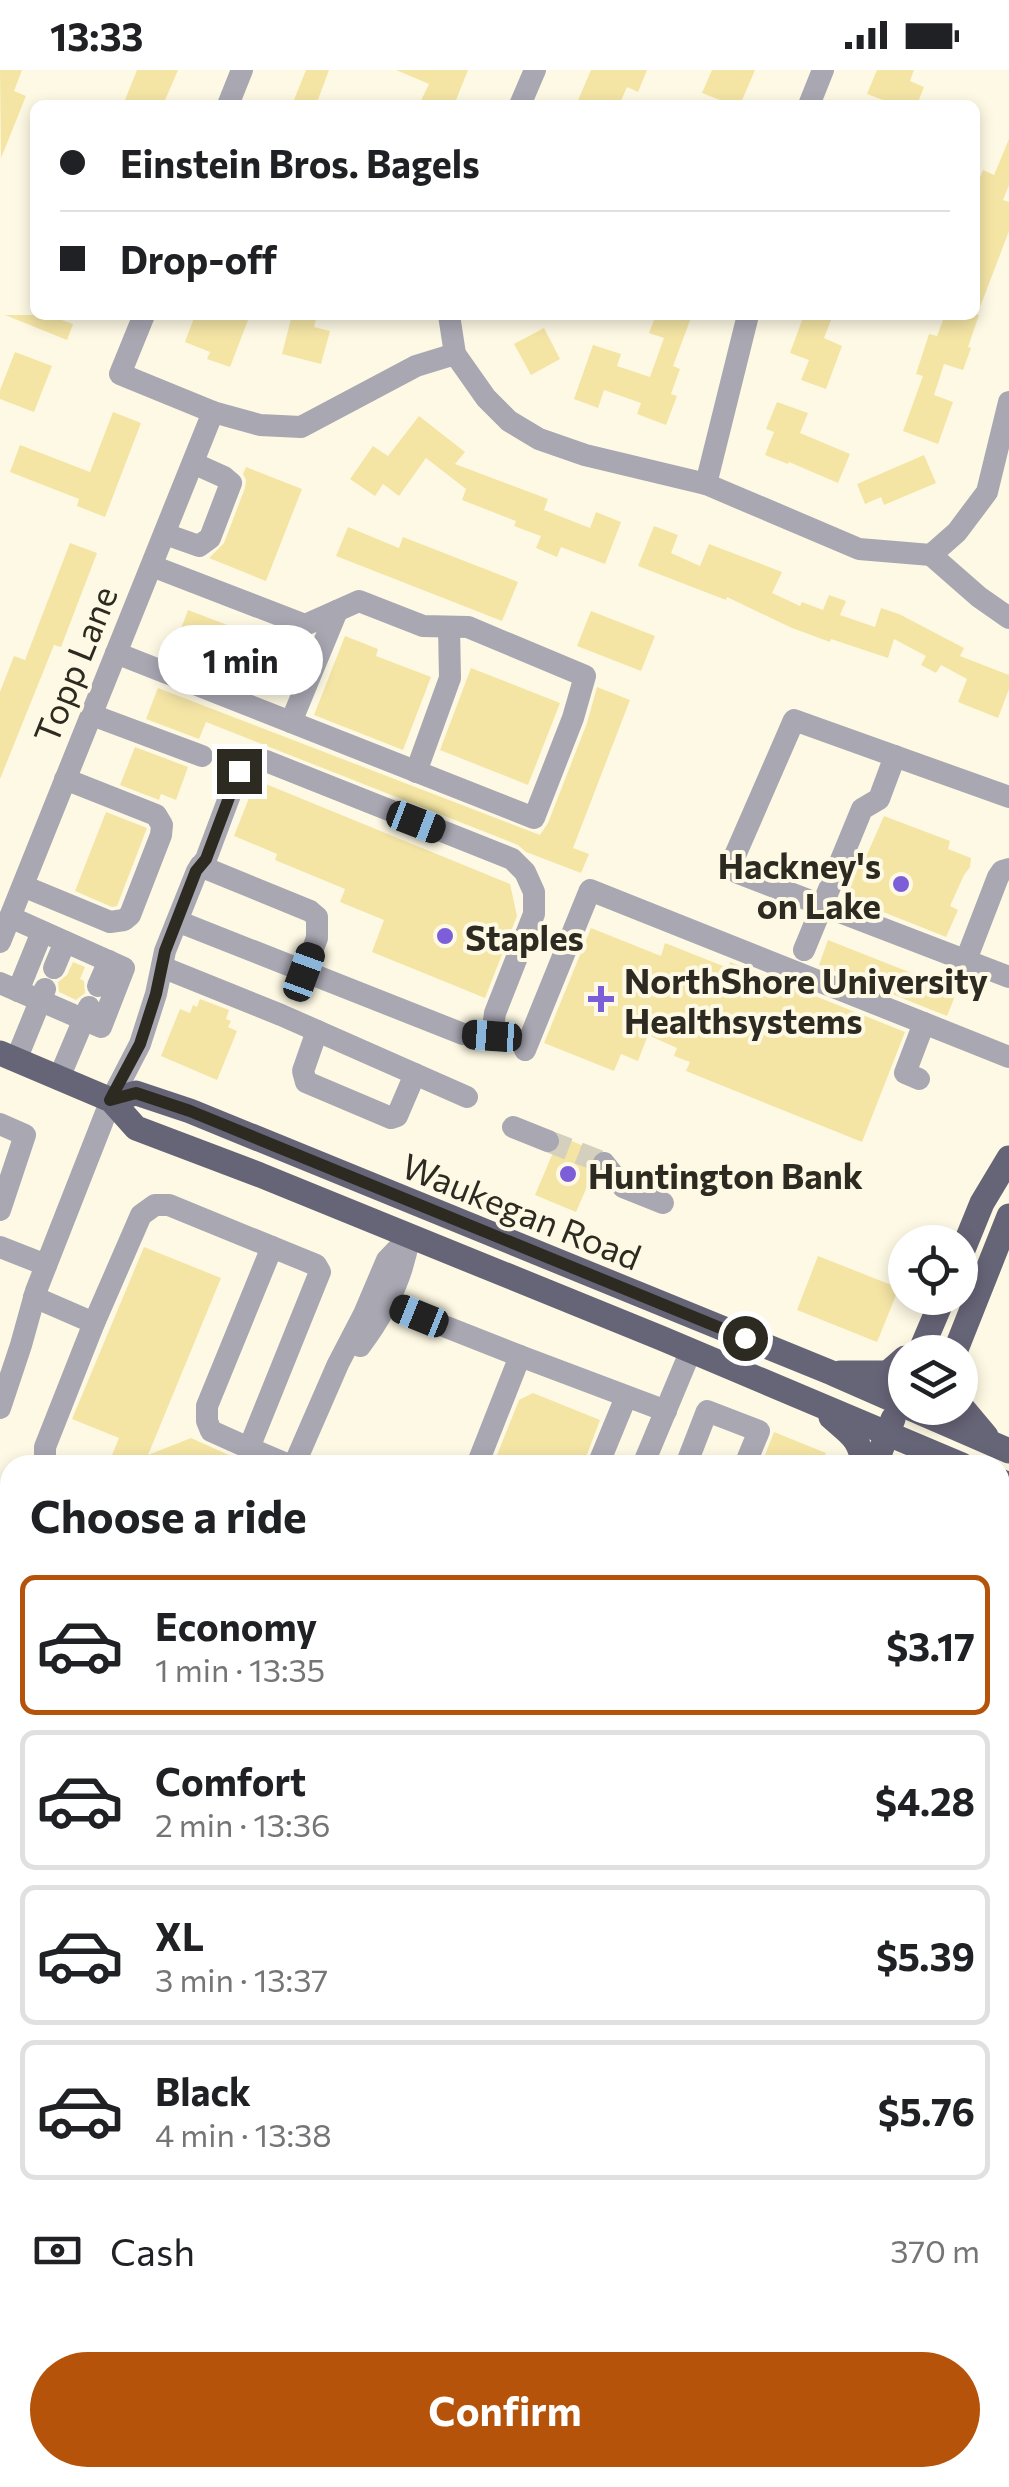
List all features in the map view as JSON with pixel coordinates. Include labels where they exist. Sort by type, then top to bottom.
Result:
[{"type":"main road","name":"Waukegan Road","points":[[8,1056],[110,1100],[136,1128],[691,1350],[887,1434],[912,1455]]},
{"type":"main road","name":"Waukegan Road","points":[[110,1100],[136,1093],[190,1111],[888,1395]]},
{"type":"main road","points":[[973,1225],[1009,1158]]},
{"type":"main road","points":[[962,1335],[1009,1216]]},
{"type":"main road","points":[[832,1373],[888,1372]]},
{"type":"main road","points":[[816,1404],[857,1440],[862,1455]]},
{"type":"main road","points":[[978,1423],[1001,1447]]},
{"type":"main road","points":[[878,1455],[895,1425]]},
{"type":"main road","points":[[913,1455],[914,1425]]},
{"type":"main road","name":"Waukegan Road","points":[[955,1425],[1001,1447]]},
{"type":"street","points":[[230,100],[242,70]]},
{"type":"street","points":[[522,100],[535,70]]},
{"type":"street","points":[[811,100],[823,70]]},
{"type":"street","points":[[142,320],[120,374],[213,412],[260,425],[302,426],[416,366],[455,354]]},
{"type":"street","points":[[450,320],[455,354],[486,398],[509,421],[538,439],[585,455],[706,484],[859,549],[931,555],[979,598],[1009,618]]},
{"type":"street","points":[[706,484],[747,320]]},
{"type":"street","points":[[931,555],[957,532],[987,492],[1009,402]]},
{"type":"street","name":"Topp Lane","points":[[0,942],[12,899],[92,716],[213,412]]},
{"type":"street","points":[[164,534],[199,546],[210,538],[230,483],[193,463]]},
{"type":"street","points":[[116,653],[534,818],[585,676],[468,627],[423,626],[360,601],[305,625],[152,566]]},
{"type":"street","points":[[290,722],[337,611]]},
{"type":"street","points":[[416,772],[450,678],[449,627]]},
{"type":"street","points":[[92,716],[202,756]]},
{"type":"street","points":[[1009,797],[794,720],[733,860],[738,874],[1009,977]]},
{"type":"street","points":[[804,950],[862,808],[879,799],[895,756]]},
{"type":"street","points":[[0,1408],[46,1265],[110,1100],[140,1044],[165,951],[239,771],[251,760],[266,762],[512,859],[526,872],[534,892],[534,914],[496,1013],[492,1036],[463,1034],[177,922]]},
{"type":"street","points":[[12,899],[110,922],[130,915],[162,835],[162,825],[156,814],[65,779]]},
{"type":"street","points":[[200,866],[317,917],[317,938],[304,972]]},
{"type":"street","points":[[966,960],[998,877],[1009,869]]},
{"type":"street","points":[[525,1050],[590,890],[1009,1057]]},
{"type":"street","points":[[9,987],[47,986],[91,1004],[101,1027],[124,968],[42,932],[12,899]]},
{"type":"street","points":[[9,987],[42,932]]},
{"type":"street","points":[[8,1056],[47,986],[65,942]]},
{"type":"street","points":[[60,1078],[109,961]]},
{"type":"street","points":[[162,967],[467,1098]]},
{"type":"street","points":[[919,1079],[905,1073],[924,1023]]},
{"type":"street","points":[[318,1032],[303,1071],[306,1082],[390,1118],[397,1116],[414,1074]]},
{"type":"street","points":[[0,1124],[25,1135],[2,1196]]},
{"type":"street","points":[[513,1127],[548,1141]]},
{"type":"street","points":[[604,1163],[623,1187],[663,1203]]},
{"type":"street","points":[[45,1455],[94,1323],[141,1215],[155,1206],[169,1205],[316,1265],[320,1272],[249,1448]]},
{"type":"street","points":[[338,1364],[358,1350],[381,1318],[404,1266],[410,1237]]},
{"type":"street","points":[[297,1455],[387,1260],[410,1237]]},
{"type":"street","points":[[0,1247],[46,1265]]},
{"type":"street","points":[[267,1455],[211,1431],[206,1406],[272,1247]]},
{"type":"street","points":[[34,1298],[94,1323]]},
{"type":"street","points":[[388,1304],[666,1412]]},
{"type":"street","points":[[647,1455],[691,1350]]},
{"type":"street","points":[[481,1455],[520,1356]]},
{"type":"street","points":[[602,1455],[626,1397]]},
{"type":"street","points":[[690,1455],[706,1411],[758,1431],[749,1455]]},
{"type":"building","points":[[0,70],[22,70],[14,91],[26,96],[1,158]]},
{"type":"building","points":[[137,70],[178,70],[165,100],[125,100]]},
{"type":"building","points":[[306,70],[329,70],[318,100],[294,100]]},
{"type":"building","points":[[396,70],[468,70],[456,100],[421,100],[429,84]]},
{"type":"building","points":[[591,70],[647,70],[638,92],[627,87],[621,100],[578,100]]},
{"type":"building","points":[[712,70],[755,70],[742,100],[720,100],[702,93]]},
{"type":"building","points":[[877,70],[914,70],[910,81],[924,87],[919,100],[883,100],[867,94]]},
{"type":"building","points":[[1009,139],[1009,185],[1003,200],[1009,202],[1009,231],[980,307],[980,178],[983,170],[994,175]]},
{"type":"building","points":[[5,315],[30,315],[30,320],[73,324],[67,340]]},
{"type":"building","points":[[193,320],[248,320],[230,367],[207,359],[210,352],[185,342]]},
{"type":"building","points":[[291,320],[316,320],[314,327],[330,331],[321,364],[282,354]]},
{"type":"building","points":[[654,320],[690,320],[673,366],[680,369],[671,394],[677,396],[666,425],[637,414],[641,403],[604,390],[598,408],[574,399],[593,345],[621,354],[617,366],[650,377],[664,338],[649,333]]},
{"type":"building","points":[[802,320],[831,320],[824,338],[842,346],[826,389],[801,380],[809,360],[790,353]]},
{"type":"building","points":[[943,320],[977,320],[963,370],[944,364],[934,395],[953,402],[938,444],[903,431],[923,376],[916,374],[929,334],[937,336]]},
{"type":"building","points":[[544,328],[560,359],[531,375],[514,344]]},
{"type":"building","points":[[15,352],[52,366],[34,412],[0,399]]},
{"type":"building","points":[[777,402],[808,413],[800,433],[850,454],[838,483],[765,455],[774,432],[766,429]]},
{"type":"building","points":[[113,412],[141,423],[105,517],[77,506],[79,499],[10,472],[20,445],[90,472]]},
{"type":"building","points":[[419,416],[465,452],[455,464],[548,499],[544,510],[590,528],[596,512],[621,522],[605,564],[561,547],[557,557],[536,548],[541,536],[514,526],[516,521],[462,500],[466,489],[426,458],[399,496],[383,484],[375,496],[350,479],[373,446],[388,456]]},
{"type":"building","points":[[924,455],[936,483],[884,505],[881,497],[865,504],[857,484]]},
{"type":"building","points":[[246,467],[302,489],[266,581],[209,558],[224,543],[245,488]]},
{"type":"building","points":[[654,526],[678,535],[671,553],[700,566],[709,544],[782,572],[772,593],[800,606],[802,602],[823,610],[829,595],[846,601],[840,615],[875,627],[881,608],[964,648],[960,656],[1009,675],[1009,689],[998,718],[958,702],[967,679],[941,665],[936,673],[921,665],[926,656],[894,639],[888,658],[831,639],[830,642],[727,597],[726,600],[638,566]]},
{"type":"building","points":[[348,527],[399,548],[403,537],[518,582],[502,621],[336,556]]},
{"type":"building","points":[[70,543],[97,553],[61,647],[54,645],[0,779],[0,692],[14,656],[25,660]]},
{"type":"building","points":[[188,610],[300,653],[287,685],[176,642]]},
{"type":"building","points":[[591,611],[655,636],[641,671],[577,646]]},
{"type":"building","points":[[345,636],[378,649],[376,656],[431,677],[403,750],[314,715]]},
{"type":"building","points":[[471,668],[560,703],[528,785],[440,750]]},
{"type":"building","points":[[597,687],[630,700],[573,848],[589,854],[581,873],[206,722],[199,739],[146,719],[158,688],[540,835],[587,723]]},
{"type":"building","points":[[135,747],[188,767],[176,800],[161,794],[159,800],[120,785]]},
{"type":"building","points":[[256,780],[510,884],[517,916],[485,998],[372,952],[384,920],[340,902],[345,889],[275,860],[277,854],[234,836]]},
{"type":"building","points":[[106,812],[147,828],[117,906],[112,907],[75,891]]},
{"type":"building","name":"Hackney's on Lake","points":[[884,816],[950,841],[948,849],[971,858],[950,906],[958,910],[946,937],[843,896],[859,856],[865,859]]},
{"type":"building","points":[[591,928],[661,956],[665,943],[728,968],[730,962],[905,1032],[862,1142],[686,1071],[690,1062],[674,1056],[677,1048],[648,1035],[638,1061],[621,1054],[614,1071],[544,1043]]},
{"type":"building","points":[[828,940],[957,991],[947,1016],[819,965]]},
{"type":"building","points":[[73,962],[85,967],[80,979],[84,981],[85,993],[76,1000],[59,992],[58,982]]},
{"type":"building","points":[[200,999],[229,1010],[228,1027],[237,1031],[217,1080],[161,1056],[180,1009],[190,1013]]},
{"type":"building","name":"Huntington Bank","points":[[562,1137],[596,1151],[590,1158],[593,1173],[576,1212],[535,1195],[552,1155],[561,1147]]},
{"type":"building","points":[[144,1247],[221,1278],[148,1455],[112,1455],[119,1438],[72,1419]]},
{"type":"building","points":[[818,1256],[888,1284],[888,1315],[877,1342],[797,1310]]},
{"type":"building","points":[[533,1393],[600,1420],[587,1455],[497,1455],[519,1400]]},
{"type":"building","points":[[774,1432],[826,1453],[825,1455],[765,1455]]},
{"type":"building","points":[[191,1438],[229,1455],[148,1455]]},
{"type":"tunnel","points":[[548,1141],[604,1163]]},
{"type":"place","name":"Hackney's on Lake","points":[[901,884]]},
{"type":"place","name":"Staples","points":[[445,936]]},
{"type":"place","name":"NorthShore University Healthsystems","points":[[601,999]]},
{"type":"place","name":"Huntington Bank","points":[[568,1174]]},
{"type":"route","points":[[239,771],[165,951],[140,1044],[110,1100],[136,1093],[190,1111],[745,1338]]}]
